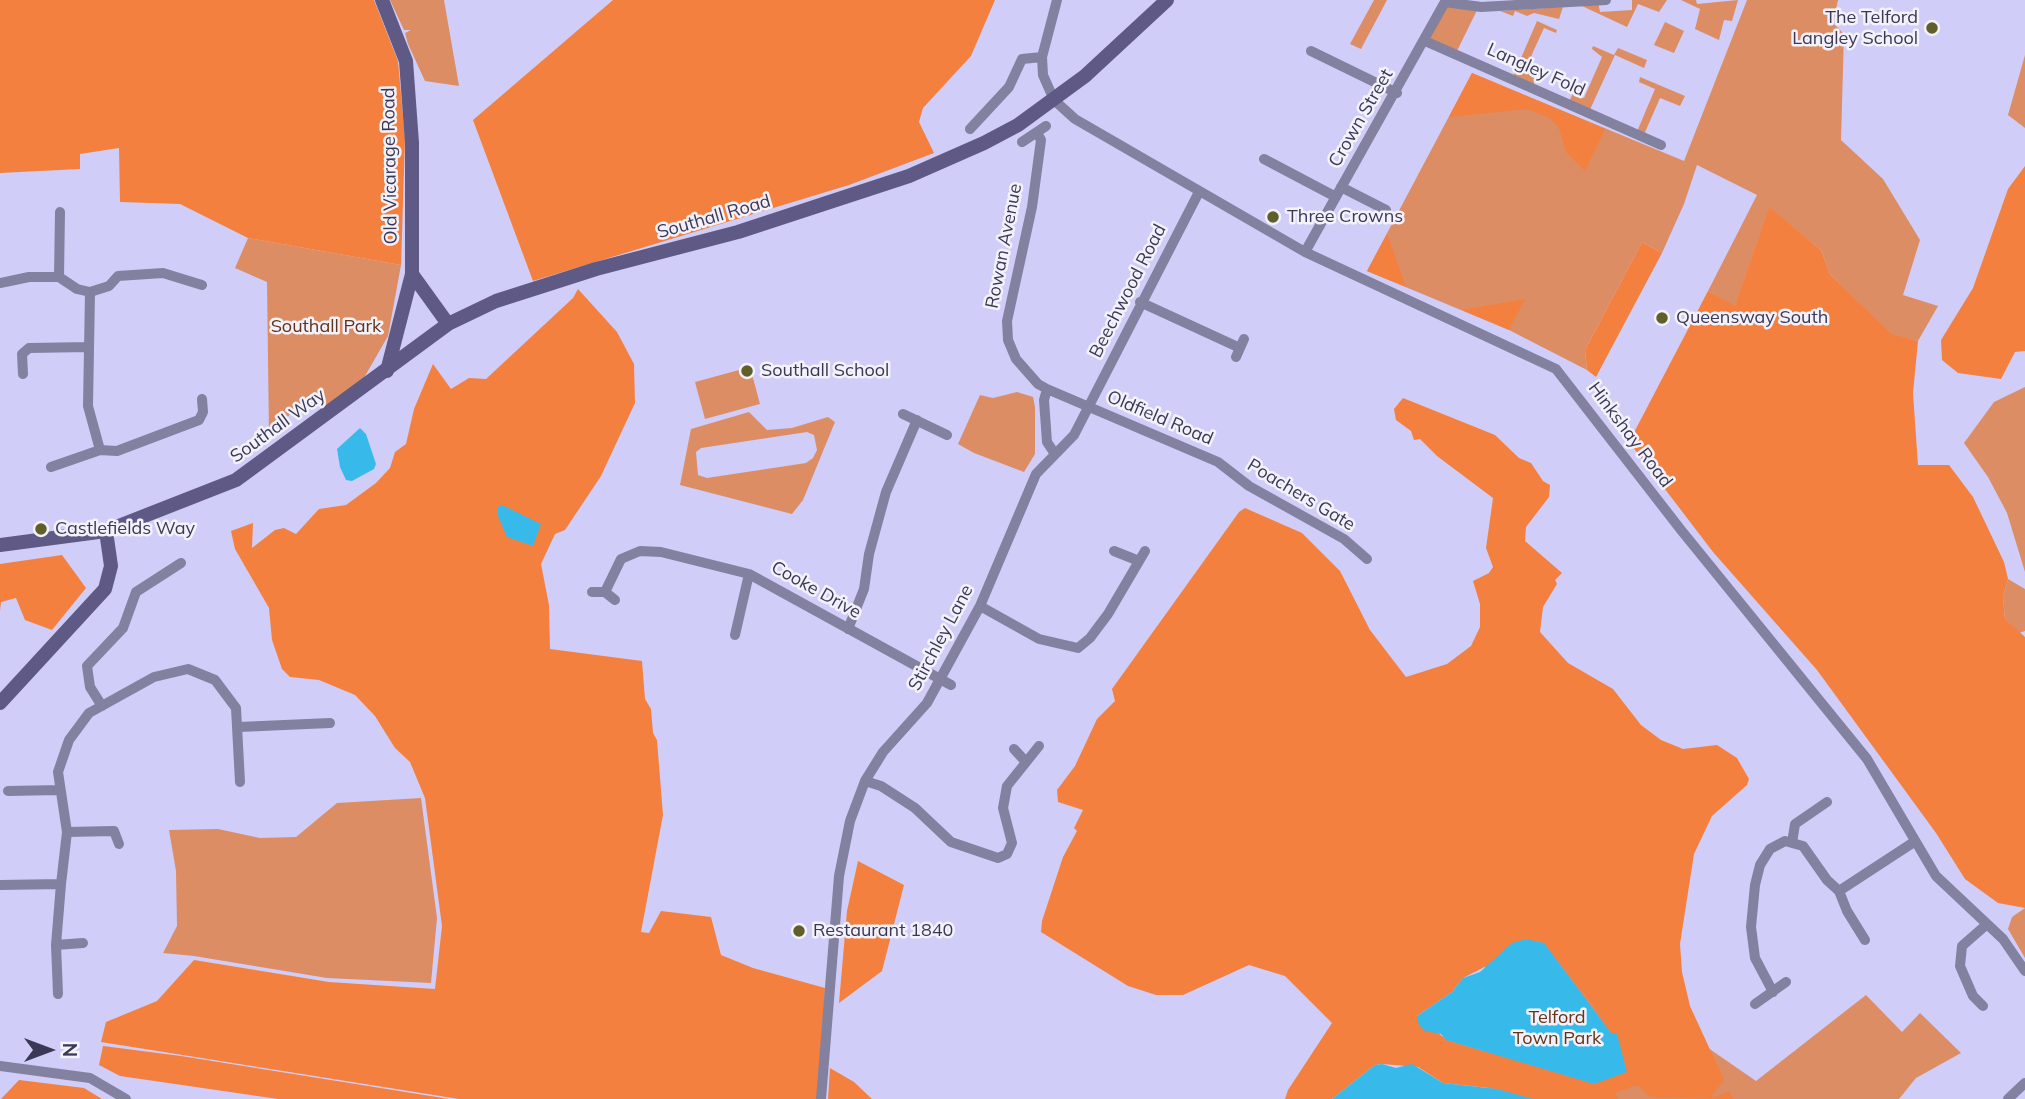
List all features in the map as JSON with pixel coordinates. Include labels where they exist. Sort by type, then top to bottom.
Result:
[{"type":"main road","name":"Old Vicarage Road","points":[[382,0],[406,61],[412,143],[412,274],[387,372]]},
{"type":"main road","name":"Southall Road","points":[[387,372],[448,324],[496,301],[563,279],[738,232],[909,176],[984,143],[1018,125],[1086,76],[1167,0]]},
{"type":"main road","points":[[412,274],[448,324]]},
{"type":"main road","name":"Southall Way","points":[[106,531],[236,480],[387,372]]},
{"type":"main road","points":[[0,545],[106,531],[111,566],[104,589],[0,703]]},
{"type":"street","points":[[1054,100],[1042,75],[1042,57],[1058,0]]},
{"type":"street","points":[[1445,1],[1481,7],[1606,0]]},
{"type":"street","name":"Crown Street","points":[[1305,252],[1397,93],[1445,1]]},
{"type":"street","name":"Langley Fold","points":[[1425,41],[1661,145]]},
{"type":"street","points":[[1311,51],[1397,93]]},
{"type":"street","points":[[970,129],[1012,89],[1022,59],[1042,57]]},
{"type":"street","name":"Hinkshay Road","points":[[1054,100],[1096,134],[1305,252],[1556,369],[1681,530],[1867,759],[1936,876],[2003,939],[2025,971]]},
{"type":"street","name":"Rowan Avenue","points":[[1022,142],[1042,130],[1032,207],[1007,321],[1008,340],[1016,359],[1038,384],[1089,407]]},
{"type":"street","points":[[1264,159],[1386,210]]},
{"type":"street","name":"Beechwood Road","points":[[1089,407],[1140,302],[1199,192]]},
{"type":"street","points":[[59,277],[60,212]]},
{"type":"street","points":[[0,283],[29,277],[59,277],[78,289],[90,292],[109,286],[118,275],[163,273],[202,285]]},
{"type":"street","points":[[90,292],[88,406],[100,450]]},
{"type":"street","points":[[1140,302],[1240,348]]},
{"type":"street","points":[[23,374],[22,354],[29,348],[89,347]]},
{"type":"street","points":[[1047,389],[1044,400],[1047,442],[1055,454]]},
{"type":"street","points":[[51,467],[100,450],[117,451],[199,420],[203,412],[202,399]]},
{"type":"street","name":"Stirchley Lane","points":[[821,1099],[839,876],[849,821],[865,781],[883,752],[927,703],[980,606],[1036,474],[1074,435],[1089,407]]},
{"type":"street","name":"Oldfield Road","points":[[1089,407],[1218,462]]},
{"type":"street","points":[[903,414],[947,435]]},
{"type":"street","points":[[848,629],[864,589],[869,554],[886,492],[917,420]]},
{"type":"street","name":"Poachers Gate","points":[[1218,462],[1249,486],[1344,539],[1367,559]]},
{"type":"street","name":"Cooke Drive","points":[[605,592],[621,559],[640,551],[661,552],[749,574],[941,677],[951,685]]},
{"type":"street","points":[[980,606],[1039,639],[1080,651],[1108,614],[1142,556],[1114,551]]},
{"type":"street","points":[[102,706],[90,687],[87,666],[123,628],[136,592],[181,564]]},
{"type":"street","points":[[735,635],[749,574]]},
{"type":"street","points":[[592,592],[605,592],[615,600]]},
{"type":"street","points":[[58,994],[56,945],[66,832],[58,772],[69,740],[89,713],[155,677],[188,669],[215,680],[236,708],[240,782]]},
{"type":"street","points":[[239,727],[330,723]]},
{"type":"street","points":[[865,781],[881,786],[915,807],[951,842],[998,858],[1007,855],[1012,843],[1003,808],[1004,793],[1010,780],[1039,746]]},
{"type":"street","points":[[1014,749],[1026,762]]},
{"type":"street","points":[[8,791],[61,790]]},
{"type":"street","points":[[1792,843],[1795,824],[1827,802]]},
{"type":"street","points":[[66,832],[114,831],[119,845]]},
{"type":"street","points":[[1839,891],[1914,842]]},
{"type":"street","points":[[1773,992],[1755,958],[1752,941],[1755,885],[1765,854],[1777,844],[1792,843],[1806,849],[1827,880],[1839,891],[1847,911],[1866,940]]},
{"type":"street","points":[[0,885],[61,884]]},
{"type":"street","points":[[1983,1006],[1973,996],[1960,966],[1962,946],[1986,925]]},
{"type":"street","points":[[56,945],[83,943]]},
{"type":"street","points":[[1755,1004],[1786,982]]},
{"type":"street","points":[[0,1066],[90,1078],[126,1099]]},
{"type":"street","points":[[2008,1099],[2025,1083]]},
{"type":"green space","points":[[390,0],[444,0],[459,86],[425,81],[408,44],[405,33],[411,30],[404,30]]},
{"type":"green space","points":[[1374,0],[1387,0],[1361,49],[1350,44]]},
{"type":"green space","points":[[1632,0],[1667,0],[1659,12],[1638,4],[1627,27],[1582,6],[1598,1],[1600,12],[1632,10]]},
{"type":"green space","points":[[1681,0],[1696,0],[1697,4],[1738,0],[1732,21],[1724,20],[1719,40],[1695,29],[1700,9]]},
{"type":"green space","points":[[1747,0],[1838,0],[1833,23],[1844,34],[1841,140],[1883,179],[1920,240],[1903,295],[1938,306],[1918,341],[1891,335],[1830,274],[1821,250],[1769,208],[1735,307],[1708,291],[1757,195],[1697,165],[1684,204],[1662,253],[1642,242],[1585,350],[1587,370],[1509,330],[1367,271],[1472,73],[1684,161]]},
{"type":"green space","points":[[1445,2],[1481,2],[1456,53],[1425,41]]},
{"type":"green space","points":[[1563,7],[1559,19],[1534,13],[1527,16],[1515,11],[1513,16],[1500,11]]},
{"type":"green space","points":[[1537,21],[1557,30],[1556,33],[1544,28],[1533,52],[1526,70],[1538,74],[1532,88],[1512,79]]},
{"type":"green space","points":[[1665,22],[1684,31],[1674,53],[1654,45]]},
{"type":"green space","points":[[1593,46],[1614,55],[1618,48],[1647,60],[1644,68],[1615,55],[1588,114],[1568,104],[1573,93],[1584,98],[1602,57],[1592,49]]},
{"type":"green space","points":[[2025,55],[2025,128],[2008,115]]},
{"type":"green space","points":[[1640,77],[1685,96],[1680,106],[1660,98],[1643,137],[1636,134],[1655,89],[1639,82]]},
{"type":"green space","name":"Southall Park","points":[[248,238],[401,265],[388,336],[357,390],[332,409],[311,394],[269,435],[267,282],[235,268]]},
{"type":"green space","points":[[750,367],[760,404],[705,419],[695,382]]},
{"type":"green space","points":[[2025,387],[2025,572],[2007,513],[1988,477],[1964,443],[1994,402]]},
{"type":"green space","points":[[1017,392],[1033,397],[1035,407],[1035,454],[1024,472],[958,444],[980,395],[993,398]]},
{"type":"green space","points":[[749,412],[767,430],[792,428],[828,417],[835,422],[803,500],[792,514],[680,485],[691,429]],"holes":[[[807,432],[814,435],[817,450],[813,458],[806,463],[707,478],[698,475],[696,452],[701,448]]]},
{"type":"green space","points":[[2008,579],[2025,589],[2025,631],[2019,633],[2005,619],[2003,597]]},
{"type":"green space","points":[[421,798],[437,918],[431,983],[327,978],[163,953],[177,926],[176,871],[169,830],[218,829],[260,838],[296,837],[337,803]]},
{"type":"green space","name":"Telford Town Park","points":[[1482,892],[1756,1081],[1866,995],[1902,1032],[1920,1013],[1961,1053],[1916,1078],[1899,1099],[1490,1099]]},
{"type":"green space","points":[[2025,908],[2025,958],[2008,929],[2012,917]]},
{"type":"shaded area","points":[[0,0],[374,0],[398,61],[405,139],[401,265],[248,238],[180,204],[120,202],[119,148],[80,154],[80,169],[0,173]]},
{"type":"shaded area","points":[[613,0],[995,0],[971,56],[923,108],[919,122],[934,153],[849,185],[533,281],[473,120]]},
{"type":"shaded area","points":[[1472,73],[1605,129],[1585,171],[1566,152],[1559,128],[1550,118],[1527,109],[1449,117]]},
{"type":"shaded area","points":[[2025,166],[2025,351],[2015,352],[2001,379],[1958,373],[1942,360],[1941,340],[1973,288],[2008,189]]},
{"type":"shaded area","points":[[1769,207],[1821,250],[1830,274],[1891,334],[1918,341],[1913,393],[1918,465],[1949,465],[1973,497],[2004,562],[2008,579],[2003,597],[2005,619],[2025,637],[2025,908],[1998,903],[1965,879],[1936,833],[1817,670],[1713,552],[1629,442],[1708,291],[1735,306]]},
{"type":"shaded area","points":[[1387,234],[1406,287],[1367,271]]},
{"type":"shaded area","points":[[1642,242],[1662,253],[1596,377],[1587,370],[1585,350]]},
{"type":"shaded area","points":[[578,289],[617,332],[634,364],[635,403],[601,476],[565,530],[555,534],[541,564],[549,605],[550,649],[642,661],[645,699],[651,709],[653,733],[657,740],[663,815],[641,932],[649,933],[661,911],[711,917],[721,955],[753,968],[825,988],[821,1099],[459,1099],[101,1042],[106,1022],[157,1001],[194,960],[329,982],[435,989],[442,926],[425,798],[410,762],[395,748],[375,716],[355,695],[319,680],[290,677],[282,669],[272,640],[269,608],[235,549],[231,531],[253,523],[252,548],[275,530],[284,528],[296,534],[319,509],[346,505],[376,483],[390,468],[395,452],[406,444],[414,409],[433,364],[451,389],[469,378],[486,379],[573,298]]},
{"type":"shaded area","points":[[1525,299],[1509,330],[1462,310]]},
{"type":"shaded area","points":[[1403,398],[1495,435],[1519,458],[1531,463],[1543,481],[1550,485],[1549,497],[1526,527],[1525,541],[1562,573],[1555,580],[1557,584],[1543,607],[1540,632],[1568,663],[1613,689],[1641,725],[1661,740],[1683,749],[1717,745],[1737,758],[1749,779],[1747,785],[1712,816],[1694,854],[1680,944],[1682,972],[1690,1006],[1724,1080],[1712,1095],[1713,1098],[1729,1091],[1733,1099],[1663,1098],[1648,1096],[1639,1086],[1634,1086],[1615,1093],[1618,1099],[1533,1099],[1498,1089],[1443,1083],[1418,1067],[1382,1064],[1375,1065],[1332,1099],[1285,1099],[1288,1090],[1332,1023],[1285,976],[1249,965],[1183,995],[1156,995],[1128,986],[1041,932],[1042,921],[1063,857],[1077,831],[1074,828],[1083,810],[1058,802],[1057,790],[1075,766],[1097,719],[1115,701],[1112,689],[1239,512],[1245,508],[1302,533],[1340,571],[1370,630],[1406,677],[1447,664],[1471,646],[1480,627],[1480,604],[1473,581],[1489,573],[1493,567],[1486,548],[1493,498],[1437,456],[1420,439],[1414,440],[1411,431],[1396,420],[1394,409]],"holes":[[[1537,940],[1544,943],[1593,1006],[1616,1041],[1626,1066],[1594,1084],[1447,1040],[1417,1016],[1452,992],[1463,978]]]},
{"type":"shaded area","points":[[62,555],[86,588],[52,630],[25,620],[16,598],[1,602],[0,611],[0,564]]},
{"type":"shaded area","points":[[858,861],[904,885],[882,971],[839,1003],[847,911]]},
{"type":"shaded area","points":[[103,1046],[449,1099],[278,1099],[120,1076],[99,1065]]},
{"type":"shaded area","points":[[830,1068],[854,1082],[872,1099],[828,1099]]},
{"type":"shaded area","points":[[19,1080],[84,1088],[102,1099],[1,1099]]},
{"type":"water","points":[[360,428],[366,434],[376,464],[374,469],[352,481],[346,480],[340,467],[337,449]]},
{"type":"water","points":[[502,505],[541,524],[533,546],[507,537],[498,516],[498,507]]},
{"type":"water","points":[[1526,939],[1544,943],[1611,1033],[1617,1034],[1627,1072],[1594,1084],[1446,1040],[1441,1034],[1425,1031],[1419,1025],[1417,1016],[1452,992],[1463,978],[1480,972],[1512,943]]},
{"type":"water","points":[[1412,1064],[1443,1083],[1497,1089],[1533,1099],[1332,1099],[1375,1065],[1396,1068]]},
{"type":"place","name":"The Telford Langley School","points":[[1932,28]]},
{"type":"place","name":"Three Crowns","points":[[1273,217]]},
{"type":"place","name":"Queensway South","points":[[1662,318]]},
{"type":"place","name":"Southall School","points":[[747,371]]},
{"type":"place","name":"Castlefields Way","points":[[41,529]]},
{"type":"place","name":"Restaurant 1840","points":[[799,931]]}]
